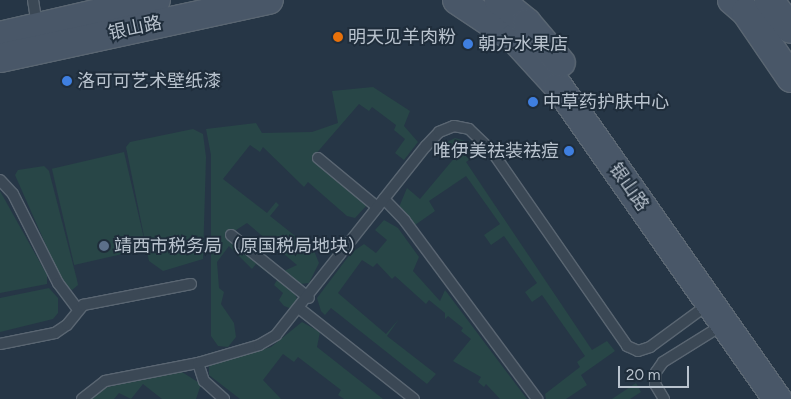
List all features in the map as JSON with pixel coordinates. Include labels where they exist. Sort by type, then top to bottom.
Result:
[{"type":"main road","name":"银山路","points":[[0,36],[156,0]]},
{"type":"main road","name":"银山路","points":[[0,58],[270,0]]},
{"type":"main road","name":"银山路","points":[[456,0],[514,38],[558,86],[777,399]]},
{"type":"main road","name":"银山路","points":[[499,0],[527,23],[562,64],[791,396]]},
{"type":"main road","points":[[732,0],[746,12],[791,78]]},
{"type":"lane","points":[[33,0],[38,28]]},
{"type":"lane","points":[[82,399],[105,381],[198,363],[259,345],[276,335],[309,298],[381,203],[439,132],[454,126],[468,129],[491,150],[627,346],[638,350],[650,347],[718,314]]},
{"type":"lane","points":[[318,158],[405,221],[537,399]]},
{"type":"lane","points":[[0,180],[13,194],[58,283],[77,308]]},
{"type":"lane","points":[[231,234],[309,298]]},
{"type":"lane","points":[[0,344],[55,333],[67,325],[77,308],[191,284]]},
{"type":"lane","points":[[300,309],[414,399]]},
{"type":"lane","points":[[664,399],[655,384],[656,372],[663,362],[718,314]]},
{"type":"lane","points":[[198,363],[204,380],[224,399]]},
{"type":"green space","points":[[373,87],[410,111],[404,126],[418,142],[404,160],[395,153],[405,139],[394,130],[396,125],[372,107],[369,111],[359,104],[314,156],[367,205],[355,218],[347,216],[308,182],[304,187],[263,147],[260,152],[250,145],[223,179],[267,213],[276,202],[279,205],[270,216],[314,251],[319,263],[309,283],[300,284],[284,271],[297,265],[247,223],[233,232],[291,286],[298,301],[292,309],[284,306],[279,300],[283,293],[274,285],[277,280],[256,264],[252,269],[229,246],[217,262],[219,288],[224,292],[221,304],[234,323],[236,337],[228,347],[218,346],[211,336],[211,155],[206,129],[256,123],[262,133],[312,132],[338,123],[332,91]]},
{"type":"green space","points":[[193,129],[203,134],[206,157],[203,259],[163,271],[149,261],[126,147],[130,142]]},
{"type":"green space","points":[[455,138],[469,142],[480,152],[466,162],[592,350],[607,341],[615,351],[581,375],[587,385],[566,399],[546,399],[545,394],[580,367],[577,362],[585,356],[542,295],[532,302],[525,292],[537,283],[504,236],[491,245],[484,235],[500,224],[466,176],[429,201],[435,211],[415,225],[399,207],[407,188],[420,199],[456,156],[443,144]]},
{"type":"green space","points":[[124,152],[146,248],[74,265],[52,169]]},
{"type":"green space","points":[[44,166],[49,171],[77,280],[78,285],[72,290],[64,286],[15,175],[18,170]]},
{"type":"green space","points":[[0,191],[47,275],[47,284],[0,293]]},
{"type":"green space","points":[[384,220],[398,228],[419,257],[413,271],[440,301],[445,290],[527,399],[500,399],[486,384],[484,387],[478,382],[481,377],[453,361],[471,339],[461,331],[463,328],[448,316],[445,319],[445,313],[429,300],[426,304],[395,276],[392,279],[377,263],[373,267],[362,260],[338,293],[386,334],[399,319],[387,336],[436,374],[427,384],[331,308],[325,315],[321,311],[317,298],[351,253],[364,244],[376,253],[387,240],[375,230]]},
{"type":"green space","points":[[49,288],[58,298],[58,313],[53,319],[0,332],[0,298]]},
{"type":"green space","points":[[302,322],[320,332],[317,347],[383,399],[344,399],[338,395],[341,390],[298,357],[294,362],[283,354],[263,380],[281,399],[240,399],[209,375],[209,365],[271,347]]},
{"type":"green space","points":[[182,372],[201,384],[196,399],[162,399],[143,384],[131,399],[119,393],[114,399],[91,399],[102,388]]},
{"type":"green space","points":[[636,383],[641,392],[630,399],[612,399]]},
{"type":"place","name":"明天见羊肉粉","points":[[338,37]]},
{"type":"place","name":"朝方水果店","points":[[468,44]]},
{"type":"place","name":"洛可可艺术壁纸漆","points":[[67,81]]},
{"type":"place","name":"中草药护肤中心","points":[[533,102]]},
{"type":"place","name":"唯伊美祛装祛痘","points":[[569,151]]},
{"type":"place","name":"靖西市税务局（原国税局地块）","points":[[104,246]]}]
